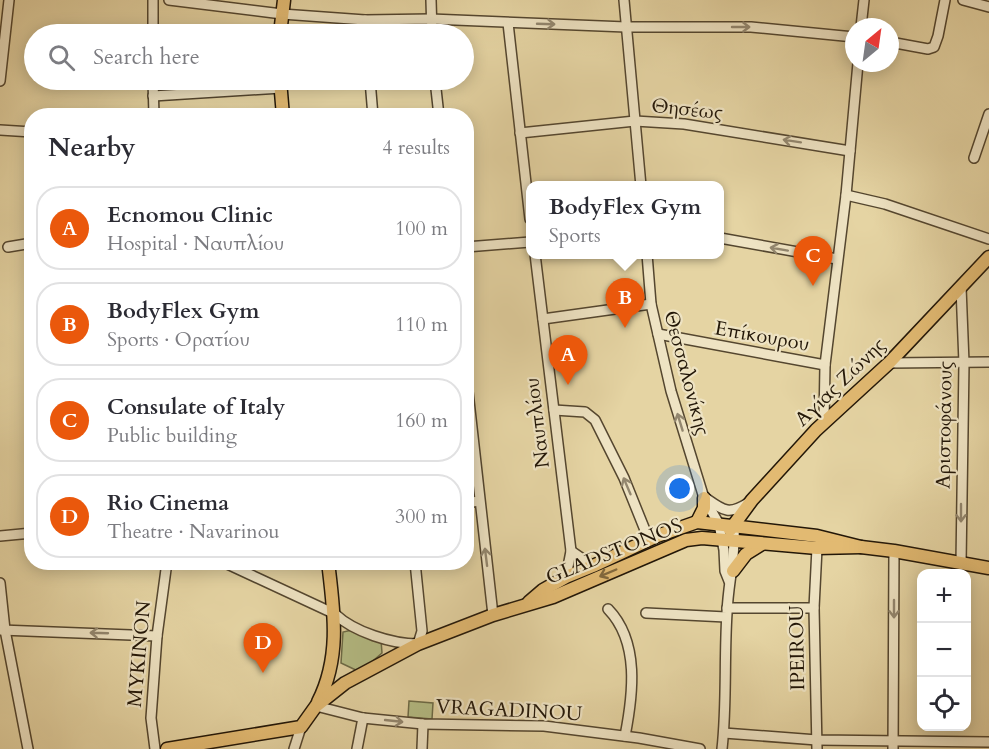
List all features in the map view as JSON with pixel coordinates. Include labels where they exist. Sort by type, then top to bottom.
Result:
[{"type":"main road","points":[[281,24],[284,0]]},
{"type":"main road","points":[[281,90],[282,108]]},
{"type":"main road","name":"Αγίας Ζώνης","points":[[729,540],[734,525],[752,500],[824,422],[889,363],[989,257]]},
{"type":"main road","points":[[697,522],[704,508],[704,498]]},
{"type":"main road","points":[[752,500],[750,520],[762,530]]},
{"type":"main road","name":"GLADSTONOS","points":[[526,605],[543,590],[566,577],[649,540],[697,522],[817,536],[861,547],[989,568]]},
{"type":"main road","name":"GLADSTONOS","points":[[316,706],[345,683],[418,644],[493,615],[554,597],[686,540],[702,538],[817,548],[861,547]]},
{"type":"main road","points":[[731,576],[746,554],[762,544]]},
{"type":"main road","points":[[167,749],[302,727],[316,706],[330,672],[335,640],[335,614],[329,570]]},
{"type":"street","points":[[0,81],[9,0]]},
{"type":"street","points":[[153,0],[153,24]]},
{"type":"street","points":[[169,0],[282,14],[365,20],[626,27],[751,27],[845,36]]},
{"type":"street","points":[[430,0],[431,24]]},
{"type":"street","points":[[624,0],[641,181]]},
{"type":"street","points":[[862,18],[864,0]]},
{"type":"street","points":[[899,44],[928,49],[934,47],[939,36],[945,0]]},
{"type":"street","points":[[963,0],[989,8]]},
{"type":"street","points":[[365,20],[365,24]]},
{"type":"street","points":[[508,23],[526,181]]},
{"type":"street","points":[[824,422],[825,365],[846,195],[857,72]]},
{"type":"street","points":[[153,90],[154,108]]},
{"type":"street","points":[[153,96],[216,90]]},
{"type":"street","points":[[371,90],[372,108]]},
{"type":"street","points":[[436,90],[438,108]]},
{"type":"street","points":[[974,158],[989,114]]},
{"type":"street","name":"Θησέως","points":[[520,133],[635,121],[684,124],[850,151]]},
{"type":"street","points":[[0,130],[24,132]]},
{"type":"street","points":[[846,195],[885,204],[989,239]]},
{"type":"street","points":[[724,239],[837,259]]},
{"type":"street","points":[[474,247],[526,242]]},
{"type":"street","points":[[9,246],[24,244]]},
{"type":"street","name":"Ναυπλίου","points":[[535,259],[571,551],[566,577]]},
{"type":"street","name":"Θεσσαλονίκης","points":[[647,259],[651,304],[671,391],[704,498],[729,540],[725,571],[731,576],[727,612],[723,749]]},
{"type":"street","name":"Αριστοφάνους","points":[[961,287],[964,363],[961,563]]},
{"type":"street","points":[[543,320],[651,304]]},
{"type":"street","name":"Επίκουρου","points":[[658,334],[825,365]]},
{"type":"street","points":[[889,363],[989,362]]},
{"type":"street","points":[[554,410],[585,412],[595,420],[624,478],[649,540]]},
{"type":"street","points":[[474,452],[493,615]]},
{"type":"street","points":[[704,498],[727,511],[736,511],[752,500]]},
{"type":"street","points":[[474,502],[479,501]]},
{"type":"street","points":[[0,536],[24,534]]},
{"type":"street","name":"IPEIROU","points":[[817,548],[814,608],[817,744]]},
{"type":"street","points":[[571,551],[593,566]]},
{"type":"street","points":[[893,744],[894,551]]},
{"type":"street","name":"MYKINON","points":[[156,749],[151,718],[157,636],[166,570]]},
{"type":"street","points":[[241,570],[335,614],[346,624],[402,644],[418,644],[422,631],[416,570]]},
{"type":"street","points":[[0,583],[2,630],[28,749]]},
{"type":"street","points":[[646,613],[814,608]]},
{"type":"street","points":[[608,609],[615,617],[631,658],[632,669],[625,736]]},
{"type":"street","points":[[2,630],[157,636]]},
{"type":"street","name":"VRAGADINOU","points":[[316,706],[363,718],[423,724],[544,726],[625,736],[700,749]]},
{"type":"street","points":[[357,749],[363,718]]},
{"type":"street","points":[[422,749],[423,724]]},
{"type":"street","points":[[294,749],[302,727]]},
{"type":"street","points":[[724,733],[817,744],[989,742]]},
{"type":"green space","points":[[352,630],[381,640],[382,653],[360,672],[341,663],[343,632]]},
{"type":"green space","points":[[409,701],[433,703],[432,719],[408,717]]},
{"type":"place","name":"Consulate of Italy","points":[[813,286]]},
{"type":"place","name":"BodyFlex Gym","points":[[625,328]]},
{"type":"place","name":"Ecnomou Clinic","points":[[568,385]]},
{"type":"place","name":"Rio Cinema","points":[[263,673]]}]
